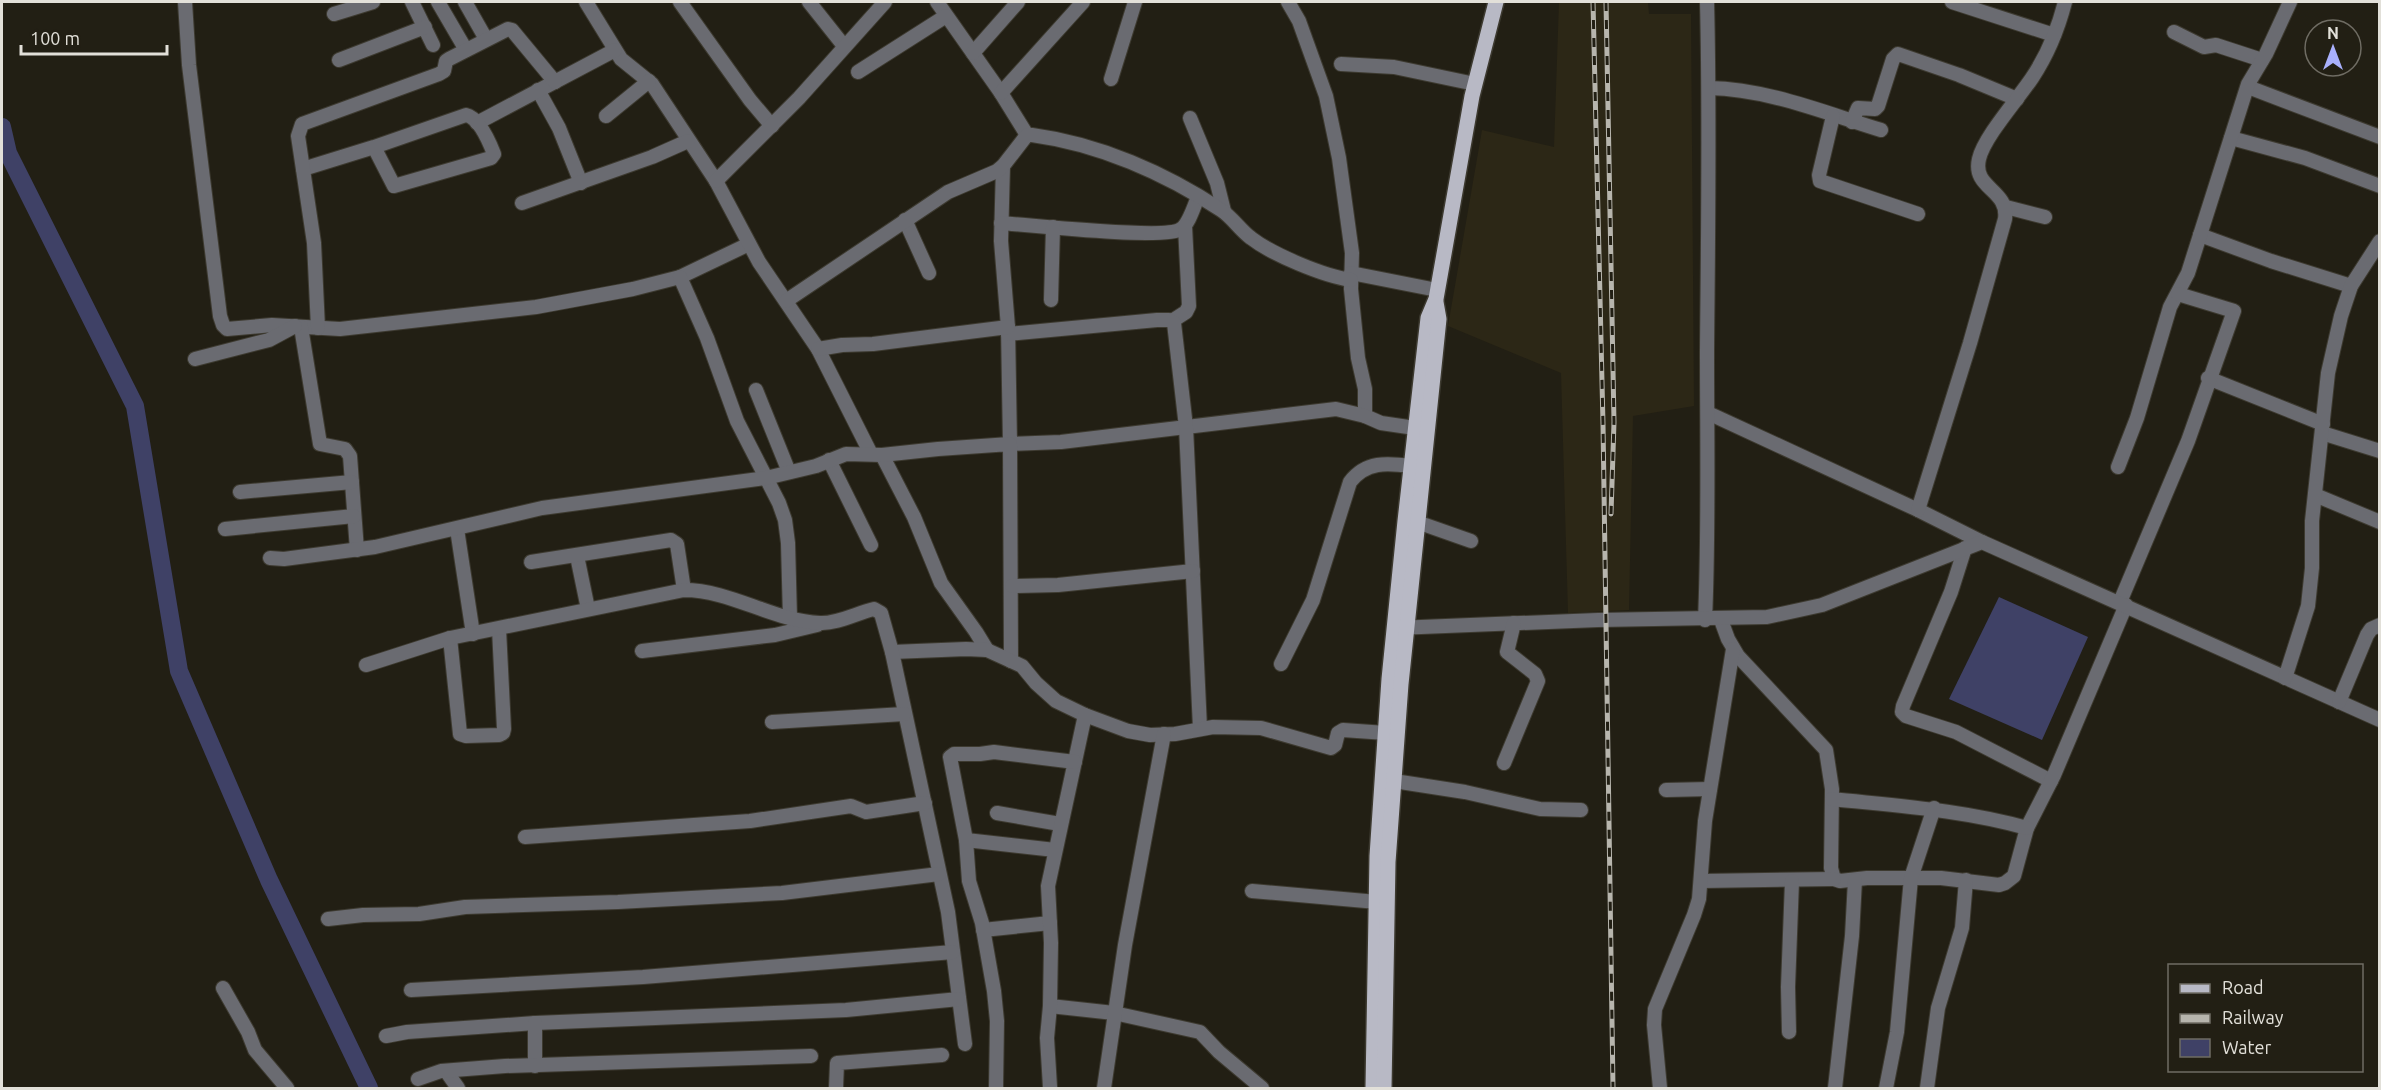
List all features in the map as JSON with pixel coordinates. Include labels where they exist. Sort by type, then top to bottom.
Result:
[{"type":"main road","points":[[1384,1089],[1388,862],[1401,684],[1401,628],[1411,466],[1428,318],[1437,295],[1475,84],[1496,2]]},
{"type":"main road","points":[[1373,1089],[1377,902],[1386,733],[1417,522],[1439,319],[1437,295]]},
{"type":"street","points":[[185,2],[189,65],[221,321],[230,330],[272,325],[340,329],[513,311],[633,289],[680,277],[749,244]]},
{"type":"street","points":[[334,14],[373,2]]},
{"type":"street","points":[[412,2],[433,45]]},
{"type":"street","points":[[438,2],[466,50]]},
{"type":"street","points":[[465,2],[486,39]]},
{"type":"street","points":[[586,2],[615,50],[628,65],[649,81],[716,181],[749,244],[818,349],[914,517],[941,583],[987,650]]},
{"type":"street","points":[[680,2],[744,92],[772,126]]},
{"type":"street","points":[[809,2],[844,46]]},
{"type":"street","points":[[716,181],[772,126],[885,2]]},
{"type":"street","points":[[973,53],[1018,2]]},
{"type":"street","points":[[1001,93],[1083,2]]},
{"type":"street","points":[[1111,79],[1136,2]]},
{"type":"street","points":[[1288,2],[1299,21],[1330,115],[1339,158],[1352,252],[1351,277],[1358,358],[1365,389],[1365,416]]},
{"type":"street","points":[[1705,620],[1708,542],[1709,88],[1707,2]]},
{"type":"street","points":[[1952,2],[2054,35]]},
{"type":"street","points":[[1918,510],[1970,343],[2005,219],[2006,207],[2003,200],[1983,181],[1979,174],[1979,160],[1988,140],[2033,77],[2054,35],[2065,2]]},
{"type":"street","points":[[2118,466],[2138,418],[2170,307],[2188,273],[2248,87],[2290,2]]},
{"type":"street","points":[[858,72],[945,8],[1027,135]]},
{"type":"street","points":[[339,60],[424,27]]},
{"type":"street","points":[[318,328],[315,257],[298,135],[302,124],[439,74],[444,71],[447,60],[506,29],[511,29],[555,82]]},
{"type":"street","points":[[2174,32],[2204,47],[2216,45],[2262,60]]},
{"type":"street","points":[[477,123],[615,50]]},
{"type":"street","points":[[1852,122],[1858,108],[1875,109],[1878,106],[1893,58],[1898,54],[2018,99]]},
{"type":"street","points":[[1341,64],[1394,67],[1475,84]]},
{"type":"street","points":[[606,116],[649,81]]},
{"type":"street","points":[[2248,87],[2379,137]]},
{"type":"street","points":[[1709,88],[1759,93],[1881,130]]},
{"type":"street","points":[[538,90],[559,128],[581,183]]},
{"type":"street","points":[[303,169],[466,115],[472,117],[477,123],[494,151],[493,157],[394,186],[374,147]]},
{"type":"street","points":[[1833,116],[1819,175],[1820,181],[1918,214]]},
{"type":"street","points":[[1190,118],[1217,183],[1224,211]]},
{"type":"street","points":[[786,301],[954,188],[991,174],[1003,166],[1027,135]]},
{"type":"street","points":[[1027,135],[1039,135],[1108,153],[1144,168],[1224,211],[1248,236],[1266,249],[1338,278],[1351,277],[1437,295]]},
{"type":"street","points":[[2231,138],[2305,158],[2379,186]]},
{"type":"street","points":[[522,203],[581,183],[688,141]]},
{"type":"street","points":[[1003,166],[1001,223],[1008,331],[1011,661]]},
{"type":"street","points":[[818,349],[1008,331],[1157,320],[1172,321],[1186,312],[1189,306],[1185,226],[1198,197]]},
{"type":"street","points":[[2006,207],[2045,216]]},
{"type":"street","points":[[905,220],[929,273]]},
{"type":"street","points":[[1001,223],[1145,233],[1174,232],[1185,226]]},
{"type":"street","points":[[1051,300],[1053,227]]},
{"type":"street","points":[[2200,235],[2351,286]]},
{"type":"street","points":[[2285,678],[2308,606],[2315,495],[2328,373],[2341,316],[2351,286],[2379,241]]},
{"type":"street","points":[[680,277],[707,338],[737,421],[783,512],[787,529],[790,618]]},
{"type":"street","points":[[1701,881],[1834,879],[1840,881],[1867,878],[1911,878],[1966,880],[1999,885],[2010,880],[2017,868],[2027,828],[2051,780],[2188,441],[2208,378],[2234,311],[2178,294]]},
{"type":"street","points":[[1172,321],[1175,326],[1186,427],[1200,728]]},
{"type":"street","points":[[195,359],[269,340],[298,326]]},
{"type":"street","points":[[298,326],[319,442],[322,446],[347,451],[350,456],[357,550]]},
{"type":"street","points":[[2208,378],[2322,429],[2379,451]]},
{"type":"street","points":[[756,390],[789,472]]},
{"type":"street","points":[[270,558],[357,550],[551,507],[766,478],[846,454],[877,455],[1069,441],[1336,410],[1365,416],[1381,423],[1415,428]]},
{"type":"street","points":[[1708,413],[1982,542],[2379,720]]},
{"type":"street","points":[[829,460],[871,545]]},
{"type":"street","points":[[1281,664],[1313,600],[1350,482],[1358,474],[1377,464],[1411,466]]},
{"type":"street","points":[[240,492],[352,482]]},
{"type":"street","points":[[2315,495],[2379,522]]},
{"type":"street","points":[[225,529],[354,516]]},
{"type":"street","points":[[1417,522],[1471,541]]},
{"type":"street","points":[[457,529],[473,634]]},
{"type":"street","points":[[531,562],[674,540],[677,544],[684,590]]},
{"type":"street","points":[[1401,628],[1514,622],[1721,620],[1767,617],[1822,605],[1982,542]]},
{"type":"street","points":[[1965,548],[1952,592],[1902,706],[1902,712],[1906,716],[1966,736],[2051,780]]},
{"type":"street","points":[[577,556],[588,609]]},
{"type":"street","points":[[1012,586],[1058,585],[1193,571]]},
{"type":"street","points":[[366,665],[450,638],[684,590],[710,592],[790,618],[822,624]]},
{"type":"street","points":[[642,651],[775,635],[874,609],[881,613],[926,803],[948,912],[965,1044]]},
{"type":"street","points":[[1721,620],[1732,649],[1821,742],[1829,759],[1833,799],[1832,868],[1834,879]]},
{"type":"street","points":[[1504,763],[1538,681],[1535,674],[1507,652],[1514,622]]},
{"type":"street","points":[[2339,702],[2367,635],[2379,625]]},
{"type":"street","points":[[450,638],[460,734],[466,736],[499,735],[504,729],[499,629]]},
{"type":"street","points":[[1660,1089],[1654,1025],[1655,1009],[1694,915],[1701,881],[1710,789],[1732,649]]},
{"type":"street","points":[[892,652],[987,650],[1022,666],[1036,683],[1056,701],[1128,731],[1150,735],[1200,728],[1261,728],[1331,748],[1335,745],[1339,731],[1386,733]]},
{"type":"street","points":[[772,722],[904,714]]},
{"type":"street","points":[[1050,1087],[1047,1038],[1050,1006],[1050,923],[1047,896],[1054,850],[1085,715]]},
{"type":"street","points":[[1104,1089],[1114,1013],[1164,734]]},
{"type":"street","points":[[996,1089],[996,1003],[983,930],[969,881],[966,840],[950,759],[951,755],[994,752],[1075,762]]},
{"type":"street","points":[[1394,781],[1465,792],[1540,809],[1581,810]]},
{"type":"street","points":[[1666,790],[1710,789]]},
{"type":"street","points":[[1833,799],[1934,808],[1997,819],[2027,828]]},
{"type":"street","points":[[525,837],[750,821],[851,806],[866,812],[926,803]]},
{"type":"street","points":[[1886,1089],[1897,1032],[1911,878],[1934,808]]},
{"type":"street","points":[[997,813],[1060,824]]},
{"type":"street","points":[[966,840],[1054,850]]},
{"type":"street","points":[[328,919],[363,915],[419,914],[465,907],[618,903],[782,893],[939,874]]},
{"type":"street","points":[[1835,1089],[1852,936],[1855,880]]},
{"type":"street","points":[[1927,1089],[1938,1008],[1962,928],[1966,880]]},
{"type":"street","points":[[1789,1032],[1788,987],[1792,881]]},
{"type":"street","points":[[1252,891],[1377,902]]},
{"type":"street","points":[[983,930],[1050,923]]},
{"type":"street","points":[[411,990],[643,977],[953,952]]},
{"type":"street","points":[[223,988],[248,1032],[255,1050],[287,1089]]},
{"type":"street","points":[[386,1036],[407,1032],[535,1023],[846,1010],[958,999]]},
{"type":"street","points":[[1050,1006],[1114,1013],[1200,1032],[1219,1052],[1262,1089]]},
{"type":"street","points":[[535,1023],[535,1066]]},
{"type":"street","points":[[836,1089],[837,1063],[942,1055]]},
{"type":"street","points":[[418,1079],[446,1071],[811,1056]]},
{"type":"street","points":[[446,1071],[458,1089]]},
{"type":"shaded area","points":[[1559,2],[1648,2],[1649,14],[1691,14],[1694,406],[1633,416],[1629,610],[1568,613],[1561,373],[1448,326],[1482,130],[1554,147]]},
{"type":"water","points":[[1999,597],[2088,637],[2042,740],[1949,699]]},
{"type":"waterway","points":[[2,127],[8,153],[135,406],[179,671],[269,880],[369,1088]]},
{"type":"railway","points":[[1593,2],[1603,424],[1613,1088]]},
{"type":"railway","points":[[1606,2],[1614,422],[1611,514]]}]
